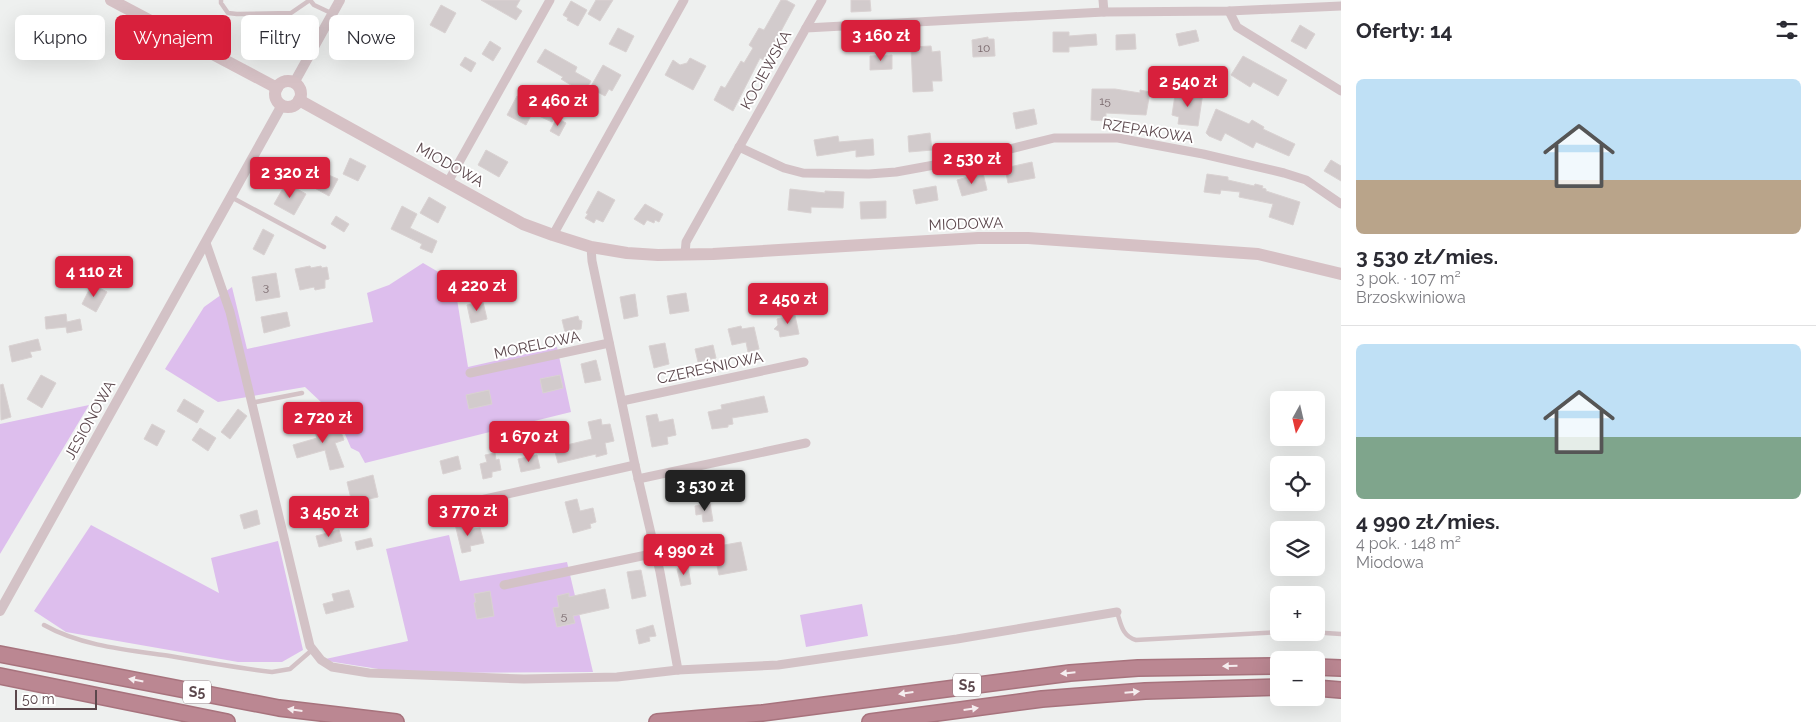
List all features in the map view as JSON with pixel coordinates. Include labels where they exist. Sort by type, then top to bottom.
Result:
[{"type":"highway","name":"S5","points":[[0,654],[279,708],[396,722]]},
{"type":"highway","name":"S5","points":[[657,722],[762,713],[1070,673],[1156,668],[1270,666]]},
{"type":"highway","points":[[1325,667],[1341,668]]},
{"type":"highway","name":"S5","points":[[0,676],[227,722]]},
{"type":"highway","name":"S5","points":[[870,722],[1061,698],[1144,691],[1270,687]]},
{"type":"highway","points":[[1325,689],[1341,690]]},
{"type":"main road","points":[[111,0],[277,88]]},
{"type":"main road","points":[[284,82],[294,83],[300,90],[299,100],[292,106],[282,105],[276,98],[277,88],[284,82]]},
{"type":"main road","name":"MIODOWA","points":[[299,100],[523,224],[553,236],[591,247],[635,253],[685,254],[978,238],[1028,238],[1258,254],[1341,274]]},
{"type":"street","points":[[294,83],[340,0]]},
{"type":"street","points":[[448,182],[550,0]]},
{"type":"street","points":[[553,236],[684,0]]},
{"type":"street","points":[[806,28],[822,0]]},
{"type":"street","points":[[1103,0],[1104,12]]},
{"type":"street","name":"KOCIEWSKA","points":[[685,254],[686,242],[806,28],[1104,12],[1229,11],[1341,6]]},
{"type":"street","points":[[1229,11],[1237,27],[1341,91]]},
{"type":"street","name":"JESIONOWA","points":[[0,611],[282,105]]},
{"type":"street","name":"RZEPAKOWA","points":[[739,147],[784,168],[804,173],[869,174],[896,172],[978,157],[1054,138],[1118,138],[1203,154],[1284,173],[1306,180],[1341,204]]},
{"type":"street","points":[[206,243],[230,312],[311,648],[321,660],[332,667],[368,672],[524,679],[617,677],[678,670],[778,665],[957,639],[1118,612]]},
{"type":"street","points":[[591,247],[592,262],[638,479],[656,554],[678,670]]},
{"type":"street","name":"MORELOWA","points":[[470,373],[609,343]]},
{"type":"street","name":"CZEREŚNIOWA","points":[[622,401],[804,362]]},
{"type":"street","points":[[638,479],[806,443]]},
{"type":"street","points":[[463,504],[635,465]]},
{"type":"street","points":[[504,585],[656,554]]},
{"type":"lane","points":[[221,0],[221,4],[228,13],[291,13],[310,0],[314,5],[333,14]]},
{"type":"lane","points":[[231,197],[324,247]]},
{"type":"lane","points":[[252,403],[302,393]]},
{"type":"lane","points":[[1118,612],[1124,632],[1129,638],[1136,640],[1270,633]]},
{"type":"lane","points":[[44,625],[63,636],[126,649],[272,672],[290,669],[311,648]]},
{"type":"lane","points":[[1325,633],[1341,634]]},
{"type":"shaded area","points":[[423,263],[454,281],[468,367],[557,347],[571,412],[365,463],[359,452],[351,448],[338,418],[305,387],[218,402],[165,369],[204,307],[232,287],[247,349],[373,322],[367,293],[389,285]]},
{"type":"shaded area","points":[[89,405],[0,554],[0,424]]},
{"type":"shaded area","points":[[91,525],[219,593],[211,558],[278,541],[303,650],[282,662],[238,662],[66,632],[34,611]]},
{"type":"shaded area","points":[[449,535],[460,581],[567,562],[593,672],[404,673],[321,660],[408,641],[386,549]]},
{"type":"shaded area","points":[[862,604],[868,636],[806,647],[800,615]]},
{"type":"building","points":[[481,0],[520,0],[516,7],[522,11],[516,20]]},
{"type":"building","points":[[596,0],[613,0],[600,21],[588,14]]},
{"type":"building","points":[[781,0],[786,0],[795,5],[765,61],[760,58],[733,111],[714,100],[721,86],[725,88],[741,61],[744,63],[753,48],[749,45],[759,28],[764,30]]},
{"type":"building","points":[[851,0],[870,0],[871,11],[851,12]]},
{"type":"building","points":[[571,1],[587,10],[578,26],[567,20],[568,18],[563,15]]},
{"type":"building","points":[[441,5],[456,13],[445,33],[430,25]]},
{"type":"building","points":[[1300,25],[1315,34],[1306,49],[1291,41]]},
{"type":"building","points":[[618,28],[634,36],[626,52],[609,44]]},
{"type":"building","points":[[1196,30],[1199,41],[1179,46],[1176,34]]},
{"type":"building","points":[[1053,32],[1069,32],[1069,36],[1096,34],[1097,45],[1069,47],[1069,52],[1053,52]]},
{"type":"building","points":[[1135,34],[1136,49],[1116,50],[1116,35]]},
{"type":"building","points":[[988,37],[988,39],[994,39],[995,56],[973,57],[972,40]]},
{"type":"building","points":[[490,41],[501,48],[493,61],[482,54]]},
{"type":"building","points":[[931,46],[932,52],[940,51],[942,81],[932,81],[933,91],[913,92],[911,47]]},
{"type":"building","points":[[545,49],[577,67],[575,72],[591,81],[584,93],[561,79],[563,77],[537,62]]},
{"type":"building","points":[[892,55],[892,69],[870,70],[870,56]]},
{"type":"building","points":[[1243,56],[1287,80],[1278,96],[1253,82],[1250,87],[1231,75]]},
{"type":"building","points":[[465,57],[476,63],[471,72],[460,65]]},
{"type":"building","points":[[690,58],[706,66],[693,90],[665,75],[673,60],[680,65],[687,63]]},
{"type":"building","points":[[603,65],[621,75],[612,91],[609,89],[605,96],[590,88]]},
{"type":"building","points":[[1092,89],[1115,89],[1140,93],[1140,90],[1150,92],[1146,115],[1106,113],[1106,121],[1091,120]]},
{"type":"building","points":[[1183,90],[1203,92],[1198,126],[1178,124],[1179,117],[1172,115],[1175,95],[1182,96]]},
{"type":"building","points":[[517,96],[536,106],[526,125],[507,115]]},
{"type":"building","points":[[544,106],[557,113],[552,122],[539,116]]},
{"type":"building","points":[[1034,109],[1037,124],[1016,129],[1013,113]]},
{"type":"building","points":[[1216,109],[1249,124],[1252,120],[1264,127],[1263,129],[1295,144],[1289,156],[1256,142],[1253,148],[1225,133],[1221,141],[1209,136],[1206,133]]},
{"type":"building","points":[[557,118],[566,123],[559,136],[550,131]]},
{"type":"building","points":[[930,133],[932,150],[909,152],[908,136]]},
{"type":"building","points":[[838,136],[839,142],[873,139],[874,155],[856,157],[856,150],[817,156],[814,140]]},
{"type":"building","points":[[486,150],[508,162],[499,177],[478,165]]},
{"type":"building","points":[[350,158],[366,166],[358,181],[343,174]]},
{"type":"building","points":[[1331,160],[1341,166],[1341,181],[1324,171]]},
{"type":"building","points":[[1032,162],[1035,178],[1008,183],[1005,168]]},
{"type":"building","points":[[319,171],[338,179],[329,196],[311,186]]},
{"type":"building","points":[[983,173],[987,190],[962,196],[957,180]]},
{"type":"building","points":[[1207,174],[1228,177],[1228,180],[1254,186],[1255,184],[1263,186],[1262,188],[1266,189],[1266,191],[1300,202],[1293,225],[1269,217],[1273,204],[1239,197],[1240,192],[1221,190],[1220,194],[1204,192]]},
{"type":"building","points":[[286,183],[306,194],[294,215],[274,204]]},
{"type":"building","points":[[936,186],[938,200],[916,204],[913,190]]},
{"type":"building","points":[[790,189],[825,193],[825,191],[844,192],[843,208],[811,207],[811,213],[788,210]]},
{"type":"building","points":[[598,191],[615,200],[603,222],[596,219],[594,223],[585,218]]},
{"type":"building","points":[[429,197],[446,207],[438,223],[420,213]]},
{"type":"building","points":[[886,201],[886,218],[861,219],[860,202]]},
{"type":"building","points":[[645,204],[663,214],[659,222],[655,220],[654,223],[647,220],[644,225],[634,219]]},
{"type":"building","points":[[402,206],[417,214],[410,228],[437,241],[432,253],[420,248],[422,244],[391,229]]},
{"type":"building","points":[[336,216],[349,224],[344,232],[331,224]]},
{"type":"building","points":[[263,229],[274,235],[264,255],[253,249]]},
{"type":"building","points":[[310,266],[311,268],[327,267],[329,279],[325,280],[325,288],[315,290],[314,287],[300,290],[295,269]]},
{"type":"building","points":[[276,273],[280,297],[256,301],[252,277]]},
{"type":"building","points":[[92,284],[107,292],[96,312],[82,304]]},
{"type":"building","points":[[686,293],[689,311],[670,314],[667,296]]},
{"type":"building","points":[[635,294],[638,316],[624,319],[620,297]]},
{"type":"building","points":[[483,302],[487,319],[471,323],[467,305]]},
{"type":"building","points":[[794,311],[799,334],[780,337],[779,331],[774,329],[778,325],[777,319],[786,317],[785,312]]},
{"type":"building","points":[[287,312],[290,326],[264,333],[261,317]]},
{"type":"building","points":[[66,314],[67,322],[80,319],[82,330],[67,333],[66,327],[46,329],[45,317]]},
{"type":"building","points":[[578,316],[579,320],[582,321],[581,329],[565,332],[562,320]]},
{"type":"building","points":[[741,326],[742,329],[754,327],[759,349],[748,352],[746,342],[732,345],[728,329]]},
{"type":"building","points":[[38,339],[41,350],[30,352],[32,357],[12,362],[9,346]]},
{"type":"building","points":[[665,343],[669,364],[654,368],[649,346]]},
{"type":"building","points":[[713,345],[716,358],[698,362],[695,349]]},
{"type":"building","points":[[596,360],[601,380],[585,383],[581,364]]},
{"type":"building","points":[[41,375],[56,383],[42,408],[27,399]]},
{"type":"building","points":[[560,375],[563,388],[543,393],[540,379]]},
{"type":"building","points":[[3,384],[11,417],[1,420],[0,385]]},
{"type":"building","points":[[489,390],[492,404],[469,409],[466,395]]},
{"type":"building","points":[[764,396],[768,412],[732,418],[733,424],[728,425],[728,427],[712,429],[708,412],[722,409],[721,405]]},
{"type":"building","points":[[184,399],[204,411],[197,423],[177,411]]},
{"type":"building","points":[[238,409],[247,416],[230,439],[221,432]]},
{"type":"building","points":[[657,414],[659,422],[673,419],[676,435],[667,437],[668,444],[652,447],[646,416]]},
{"type":"building","points":[[329,418],[334,431],[340,429],[344,440],[335,443],[344,467],[330,470],[325,450],[297,458],[293,445],[317,438],[312,424]]},
{"type":"building","points":[[601,419],[602,425],[610,424],[614,441],[605,443],[607,454],[596,457],[596,454],[558,463],[554,448],[592,439],[588,422]]},
{"type":"building","points":[[152,424],[165,431],[157,446],[144,439]]},
{"type":"building","points":[[200,428],[216,438],[208,451],[192,440]]},
{"type":"building","points":[[495,453],[496,460],[499,459],[501,470],[492,472],[492,477],[483,479],[480,464],[487,462],[485,455]]},
{"type":"building","points":[[537,455],[540,468],[521,472],[518,459]]},
{"type":"building","points":[[458,456],[461,469],[443,474],[440,461]]},
{"type":"building","points":[[373,475],[378,497],[352,503],[347,482]]},
{"type":"building","points":[[327,498],[331,512],[309,517],[305,503]]},
{"type":"building","points":[[577,499],[580,511],[593,508],[596,522],[590,524],[591,528],[573,533],[565,502]]},
{"type":"building","points":[[710,503],[713,521],[703,522],[702,514],[696,515],[695,506]]},
{"type":"building","points":[[257,510],[260,524],[244,529],[240,515]]},
{"type":"building","points":[[466,522],[468,530],[480,528],[484,543],[470,546],[471,551],[462,553],[455,524]]},
{"type":"building","points":[[339,530],[342,541],[319,547],[316,536]]},
{"type":"building","points":[[371,538],[373,546],[357,550],[355,542]]},
{"type":"building","points":[[741,542],[747,570],[719,575],[713,547]]},
{"type":"building","points":[[688,567],[691,584],[681,586],[677,569]]},
{"type":"building","points":[[641,570],[646,596],[632,599],[627,572]]},
{"type":"building","points":[[605,589],[609,608],[573,616],[575,623],[557,627],[553,608],[559,607],[557,596],[569,593],[569,597]]},
{"type":"building","points":[[349,590],[354,607],[326,614],[323,604],[334,601],[332,594]]},
{"type":"building","points":[[490,591],[494,616],[477,619],[474,594]]},
{"type":"building","points":[[653,625],[656,636],[649,637],[650,641],[639,644],[636,630]]}]
